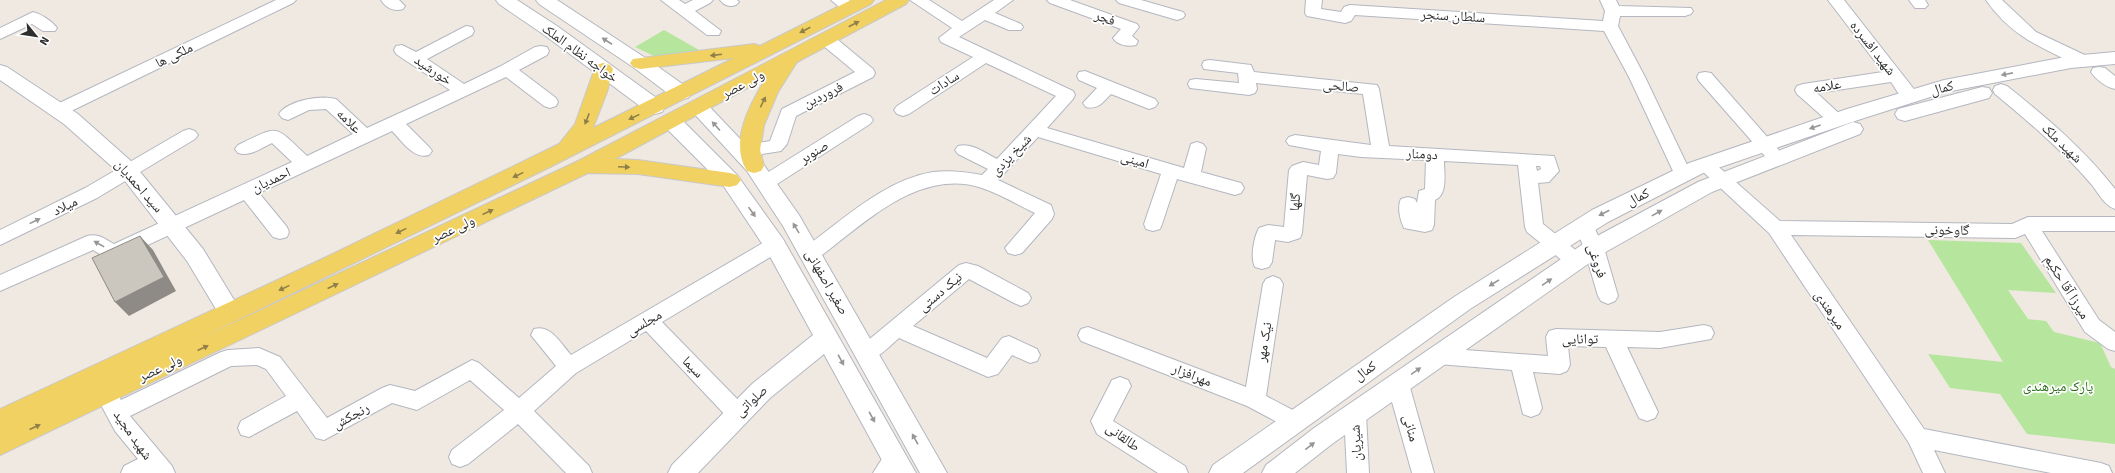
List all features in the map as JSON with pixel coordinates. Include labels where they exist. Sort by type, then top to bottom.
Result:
[{"type":"main road","name":"خواجه نظام الملک","points":[[504,0],[655,106]]},
{"type":"main road","name":"خواجه نظام الملک","points":[[545,0],[640,63],[681,93]]},
{"type":"main road","name":"ولی عصر","points":[[0,444],[111,403],[585,166],[900,0]]},
{"type":"main road","name":"ولی عصر","points":[[0,421],[230,313],[566,151],[769,48],[851,3]]},
{"type":"main road","points":[[640,63],[769,48]]},
{"type":"main road","points":[[756,166],[757,114],[772,83],[790,58]]},
{"type":"main road","points":[[566,151],[584,126],[597,92],[603,69]]},
{"type":"main road","name":"کمال","points":[[1222,473],[1462,303],[1607,212],[1706,164],[1770,152],[1971,95],[2105,69]]},
{"type":"main road","name":"کمال","points":[[1275,473],[1355,414],[1594,248],[1705,187],[1722,180],[1770,152],[1837,120],[1944,86],[2105,69]]},
{"type":"main road","name":"سید احمدیان","points":[[0,70],[59,110],[129,172],[195,255],[230,313]]},
{"type":"main road","points":[[681,93],[698,107]]},
{"type":"main road","points":[[655,106],[671,121]]},
{"type":"main road","name":"صغیر اصفهانی","points":[[698,107],[756,166],[811,252],[934,473]]},
{"type":"main road","name":"صغیر اصفهانی","points":[[671,121],[730,180],[775,245],[828,337],[894,468]]},
{"type":"main road","points":[[585,166],[638,167],[730,180]]},
{"type":"main road","name":"صلواتی","points":[[681,473],[737,413],[761,391],[828,337]]},
{"type":"street","name":"ملکی ها","points":[[59,110],[288,0]]},
{"type":"street","points":[[669,0],[713,31]]},
{"type":"street","points":[[684,10],[705,0]]},
{"type":"street","points":[[918,0],[963,28]]},
{"type":"street","points":[[1005,0],[947,38],[1067,96]]},
{"type":"street","name":"فجر","points":[[1055,0],[1131,27],[1121,38],[1130,41]]},
{"type":"street","points":[[1103,17],[1116,0]]},
{"type":"street","points":[[1124,0],[1177,15]]},
{"type":"street","name":"سلطان سنجر","points":[[1314,0],[1313,13],[1345,18],[1350,10],[1387,7],[1516,28],[1610,12],[1684,11]]},
{"type":"street","name":"شهید افسرده","points":[[1836,0],[1911,97]]},
{"type":"street","points":[[1994,0],[2006,14],[2030,36],[2105,69]]},
{"type":"street","points":[[1610,12],[1637,77],[1679,167]]},
{"type":"street","points":[[984,14],[1015,28]]},
{"type":"street","points":[[0,34],[33,17],[49,28]]},
{"type":"street","points":[[416,59],[466,31]]},
{"type":"street","name":"فروردین","points":[[756,166],[778,144],[788,113],[867,72],[826,39]]},
{"type":"street","name":"خورشید","points":[[402,50],[463,91]]},
{"type":"street","name":"احمدیان","points":[[0,283],[94,241],[113,253],[305,164],[362,143],[394,123],[507,70],[541,51]]},
{"type":"street","name":"سادات","points":[[903,110],[984,56]]},
{"type":"street","name":"صالحی","points":[[1210,65],[1246,69],[1248,77],[1371,89],[1381,152]]},
{"type":"street","points":[[507,70],[550,102]]},
{"type":"street","name":"شیخ یزدی","points":[[811,252],[890,197],[906,188],[931,179],[971,179],[986,182],[1067,96],[1086,73],[1108,87]]},
{"type":"street","name":"علامه","points":[[1837,120],[1803,90],[1895,76]]},
{"type":"street","points":[[1196,84],[1249,89],[1248,77]]},
{"type":"street","points":[[1705,77],[1770,152]]},
{"type":"street","points":[[1092,103],[1108,87],[1149,102]]},
{"type":"street","name":"شهید ملک","points":[[2002,90],[2060,139],[2092,172],[2115,202]]},
{"type":"street","name":"علامه","points":[[288,114],[306,104],[330,103],[362,143]]},
{"type":"street","name":"صنوبر","points":[[756,166],[864,120]]},
{"type":"street","points":[[394,123],[423,151]]},
{"type":"street","name":"امینی","points":[[1034,130],[1171,171],[1191,175],[1235,188]]},
{"type":"street","name":"میلاد","points":[[0,238],[91,193],[129,172],[189,135]]},
{"type":"street","points":[[244,150],[274,135],[305,164]]},
{"type":"street","name":"دومنار","points":[[1296,142],[1381,152],[1435,154],[1527,168],[1543,177],[1550,171],[1548,160]]},
{"type":"street","name":"گلها","points":[[1262,262],[1266,233],[1288,235],[1293,233],[1298,170],[1302,168],[1327,173],[1330,146]]},
{"type":"street","points":[[1191,175],[1197,148]]},
{"type":"street","points":[[964,150],[999,167]]},
{"type":"street","points":[[1408,204],[1411,223],[1425,225],[1426,196],[1434,193],[1435,154]]},
{"type":"street","name":"میرهندی","points":[[1706,164],[1776,228],[1917,437],[1934,473]]},
{"type":"street","points":[[1527,168],[1534,227],[1554,245],[1576,261]]},
{"type":"street","points":[[1153,224],[1171,171]]},
{"type":"street","points":[[986,182],[1044,210],[1045,214],[1015,248]]},
{"type":"street","points":[[247,191],[280,232]]},
{"type":"street","name":"گاوخونی","points":[[1776,228],[2015,231],[2028,224],[2115,224]]},
{"type":"street","name":"میرزا آقا حکیم","points":[[2028,224],[2092,326],[2115,343]]},
{"type":"street","name":"فروغی","points":[[1584,226],[1594,248],[1608,296]]},
{"type":"street","name":"مجلسی","points":[[460,457],[519,412],[569,367],[775,245]]},
{"type":"street","name":"نیک دستی","points":[[867,353],[966,270],[971,271],[1021,298]]},
{"type":"street","name":"نیک مهر","points":[[1255,400],[1274,284]]},
{"type":"street","name":"سیما","points":[[649,321],[737,413]]},
{"type":"street","points":[[898,328],[988,368],[991,368],[1009,344],[1030,355]]},
{"type":"street","name":"توانایی","points":[[1438,356],[1560,366],[1556,336],[1660,340],[1704,334]]},
{"type":"street","points":[[541,335],[569,367]]},
{"type":"street","name":"مهرافزار","points":[[1088,335],[1255,400],[1294,422]]},
{"type":"street","points":[[1613,339],[1647,412]]},
{"type":"street","name":"رنجکش","points":[[111,403],[228,358],[259,356],[273,363],[324,431],[390,394],[417,401],[472,369],[519,412],[581,473]]},
{"type":"street","points":[[1521,363],[1530,408]]},
{"type":"street","name":"منانی","points":[[1398,384],[1423,473]]},
{"type":"street","name":"طالقانی","points":[[1120,386],[1102,421],[1105,427],[1177,473]]},
{"type":"street","points":[[249,428],[299,399]]},
{"type":"street","name":"شهید مجید","points":[[111,403],[123,424],[158,468]]},
{"type":"street","name":"شیریان","points":[[1355,414],[1358,473]]},
{"type":"street","points":[[1917,437],[2101,473]]},
{"type":"street","points":[[132,473],[158,468]]},
{"type":"green space","points":[[664,30],[699,50],[656,57],[635,47]]},
{"type":"green space","name":"پارک میرهندی","points":[[1928,240],[2021,243],[2056,293],[2008,290],[2028,319],[2046,321],[2054,332],[2100,343],[2111,367],[2115,369],[2115,444],[2027,434],[2000,394],[1950,388],[1928,354],[2003,362]]},
{"type":"building","points":[[140,236],[164,277],[115,302],[92,258]]}]
